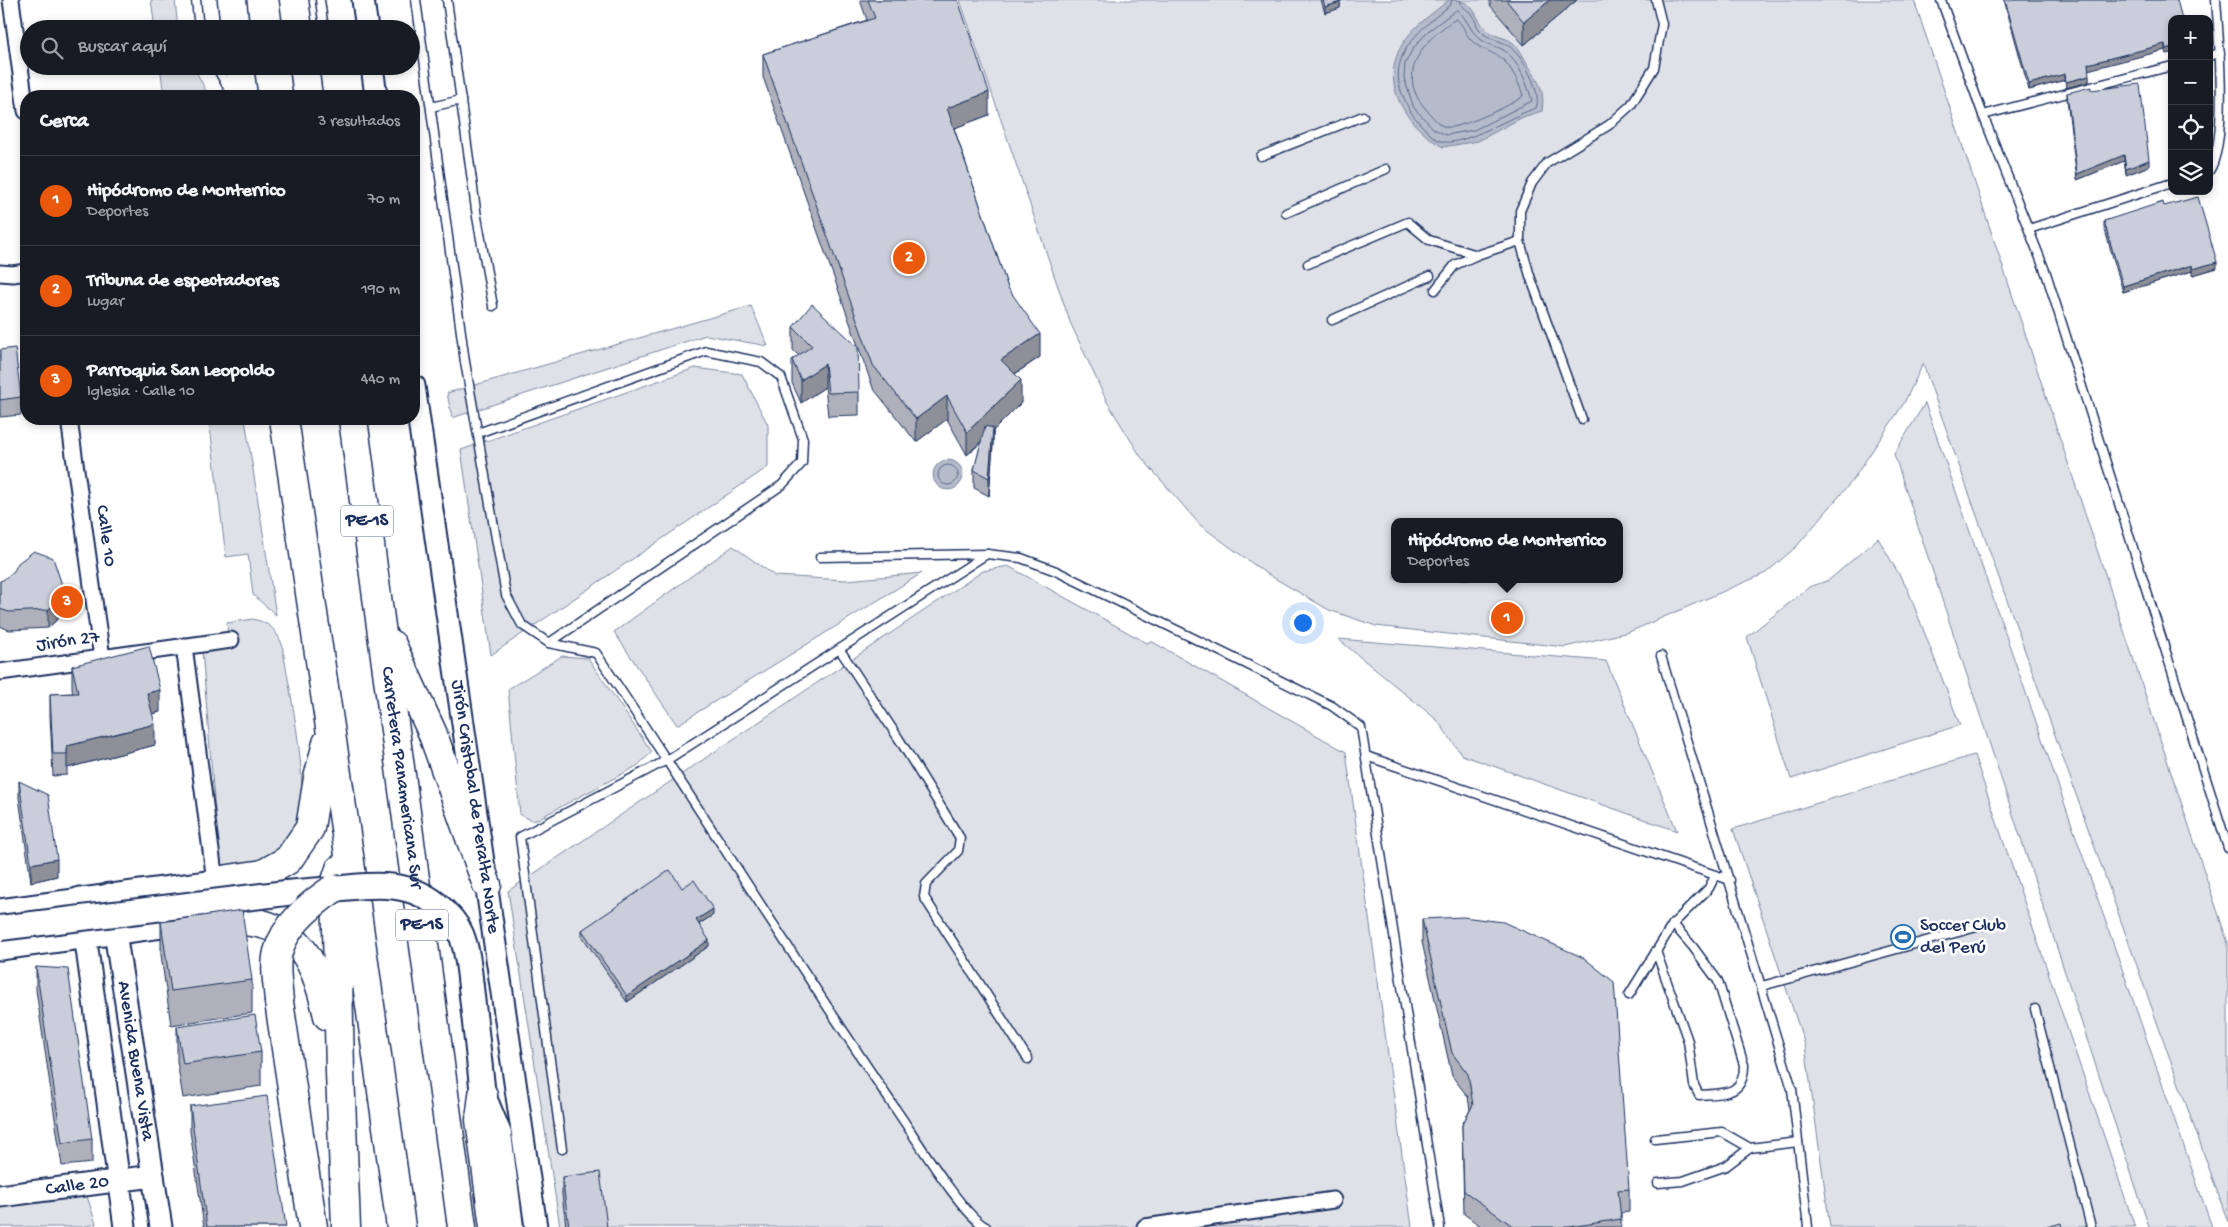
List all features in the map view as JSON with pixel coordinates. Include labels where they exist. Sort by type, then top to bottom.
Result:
[{"type":"highway","points":[[232,0],[234,20]]},
{"type":"highway","points":[[294,0],[297,20]]},
{"type":"highway","points":[[241,75],[242,90]]},
{"type":"highway","points":[[285,425],[347,840],[401,1227]]},
{"type":"highway","name":"Carretera Panamericana Sur","points":[[354,425],[462,1227]]},
{"type":"highway","points":[[382,623],[404,667],[432,732],[487,885]]},
{"type":"highway","points":[[215,881],[262,874],[288,860],[310,828],[318,778],[330,732]]},
{"type":"highway","points":[[346,1227],[340,1072],[336,881],[347,840]]},
{"type":"highway","points":[[313,1227],[279,1002],[278,953],[283,938],[294,923],[333,888]]},
{"type":"highway","points":[[221,920],[241,920],[268,925],[291,937],[310,958],[321,986],[340,1072]]},
{"type":"highway","points":[[483,1095],[480,1120],[494,1227]]},
{"type":"main road","points":[[363,0],[366,20]]},
{"type":"main road","points":[[373,75],[375,90]]},
{"type":"main road","name":"Jirón Cristobal de Peralta Norte","points":[[420,425],[536,1227]]},
{"type":"main road","points":[[0,910],[215,881]]},
{"type":"main road","points":[[0,928],[333,888],[381,884],[396,885],[423,895],[453,920],[461,933],[467,954],[483,1095],[499,1134],[511,1227]]},
{"type":"main road","name":"Avenida Buena Vista","points":[[109,894],[161,1227]]},
{"type":"main road","name":"Avenida Buena Vista","points":[[80,898],[125,1227]]},
{"type":"main road","points":[[0,949],[114,932],[221,920]]},
{"type":"main road","name":"Calle 20","points":[[0,1196],[153,1176]]},
{"type":"street","points":[[11,0],[20,67]]},
{"type":"street","points":[[21,75],[23,90]]},
{"type":"street","points":[[0,272],[20,273]]},
{"type":"street","name":"Calle 10","points":[[70,425],[102,658]]},
{"type":"street","name":"Jirón 27","points":[[0,672],[231,640]]},
{"type":"street","points":[[184,646],[215,881]]},
{"type":"street","points":[[1145,1227],[1334,1200]]},
{"type":"lane","points":[[196,0],[198,20]]},
{"type":"lane","points":[[320,0],[323,20]]},
{"type":"lane","points":[[416,0],[419,20]]},
{"type":"lane","points":[[447,0],[481,246],[493,306]]},
{"type":"lane","points":[[1582,419],[1520,241],[1520,212],[1532,183],[1547,163],[1610,125],[1631,105],[1654,68],[1662,24],[1656,0]]},
{"type":"lane","points":[[1942,0],[1983,115],[2046,273],[2228,848]]},
{"type":"lane","points":[[2213,164],[2223,145],[2225,116],[2216,0]]},
{"type":"lane","points":[[420,28],[465,362],[506,595],[522,625],[549,643],[596,653],[813,987],[912,1133],[977,1223],[986,1227]]},
{"type":"lane","points":[[2213,55],[2220,53]]},
{"type":"lane","points":[[1983,115],[2168,67]]},
{"type":"lane","points":[[221,75],[230,90]]},
{"type":"lane","points":[[431,106],[461,100]]},
{"type":"lane","points":[[1261,156],[1363,116]]},
{"type":"lane","points":[[1286,213],[1386,169]]},
{"type":"lane","points":[[2029,229],[2168,184]]},
{"type":"lane","points":[[1308,264],[1410,223],[1429,240],[1477,255]]},
{"type":"lane","points":[[1435,290],[1455,265],[1477,255],[1520,241]]},
{"type":"lane","points":[[1332,320],[1430,276]]},
{"type":"lane","points":[[478,433],[706,351],[761,362],[781,377],[803,439],[802,463],[782,486],[549,643]]},
{"type":"lane","points":[[562,1149],[520,837],[667,760],[987,554]]},
{"type":"lane","points":[[820,557],[987,554],[1021,558],[1056,571],[1332,706],[1361,727],[1440,1227]]},
{"type":"lane","points":[[840,650],[899,739],[960,838],[958,851],[926,884],[924,897],[1028,1059]]},
{"type":"lane","points":[[1661,656],[1792,1089],[1808,1227]]},
{"type":"lane","points":[[1366,756],[1730,880]]},
{"type":"lane","points":[[1629,995],[1673,924],[1709,888],[1715,876]]},
{"type":"lane","points":[[1656,951],[1688,1042],[1694,1085],[1699,1095],[1727,1093],[1738,1087],[1744,1078],[1744,1065],[1718,981],[1673,924]]},
{"type":"lane","points":[[1762,986],[1984,925]]},
{"type":"lane","points":[[2035,1009],[2091,1227]]},
{"type":"lane","points":[[1656,1139],[1722,1132],[1750,1148]]},
{"type":"lane","points":[[1658,1183],[1683,1181],[1726,1166],[1750,1148],[1798,1142]]},
{"type":"shaded area","points":[[151,0],[175,0],[177,20],[154,20]]},
{"type":"shaded area","points":[[960,0],[1914,0],[2228,943],[2228,1222],[1923,364],[1904,403],[1852,481],[1797,546],[1766,573],[1629,632],[1565,647],[1376,626],[1329,610],[1264,572],[1200,525],[1141,457],[1107,402],[1070,322]]},
{"type":"shaded area","points":[[161,75],[198,75],[206,90],[163,90]]},
{"type":"shaded area","points":[[751,306],[768,346],[706,335],[452,418],[447,393]]},
{"type":"shaded area","points":[[695,368],[742,374],[768,425],[768,467],[491,655],[461,450]]},
{"type":"shaded area","points":[[1925,403],[2212,1227],[2149,1227],[1894,454]]},
{"type":"shaded area","points":[[210,425],[246,425],[276,615],[253,595],[248,554],[226,557]]},
{"type":"shaded area","points":[[1878,538],[1908,590],[1960,725],[1791,779],[1747,637],[1809,587],[1829,580]]},
{"type":"shaded area","points":[[733,546],[775,576],[847,580],[922,573],[677,725],[614,632]]},
{"type":"shaded area","points":[[1008,566],[1147,643],[1151,641],[1346,752],[1412,1227],[560,1227],[508,891],[983,571]]},
{"type":"shaded area","points":[[253,619],[271,627],[282,644],[301,769],[302,794],[300,816],[294,832],[288,841],[274,854],[257,863],[228,872],[219,861],[202,650],[229,646],[227,623]]},
{"type":"shaded area","points":[[1338,639],[1606,661],[1677,831],[1462,755],[1437,720]]},
{"type":"shaded area","points":[[562,656],[588,658],[652,752],[637,766],[534,821],[520,815],[508,689]]},
{"type":"shaded area","name":"Soccer Club del Perú","points":[[1974,755],[2135,1227],[1830,1227],[1805,1045],[1733,829]]},
{"type":"shaded area","points":[[86,1193],[96,1224],[81,1227],[0,1227],[0,1205]]},
{"type":"water","points":[[1449,0],[1465,3],[1470,6],[1488,31],[1516,45],[1538,81],[1542,92],[1543,104],[1542,111],[1523,117],[1478,141],[1443,147],[1430,139],[1408,116],[1400,104],[1395,90],[1393,75],[1395,60],[1406,38]]},
{"type":"water","points":[[948,460],[954,461],[962,469],[962,481],[954,489],[948,490],[942,489],[934,481],[933,475],[934,469],[942,461]]},
{"type":"building","points":[[868,0],[958,0],[989,92],[947,108],[1008,288],[1040,334],[1001,360],[1021,380],[967,432],[947,396],[916,419],[873,365],[763,54],[875,18]]},
{"type":"building","points":[[1323,0],[1339,0],[1340,2],[1325,7]]},
{"type":"building","points":[[1506,0],[1550,0],[1524,22]]},
{"type":"building","points":[[2005,0],[2177,0],[2181,15],[2168,15],[2168,48],[2166,49],[2165,44],[2088,64],[2089,76],[2066,82],[2065,74],[2029,84]]},
{"type":"building","points":[[2140,84],[2149,160],[2126,169],[2124,155],[2077,174],[2067,93],[2091,87],[2091,90]]},
{"type":"building","points":[[2198,197],[2217,262],[2193,269],[2192,265],[2123,286],[2104,221],[2163,202],[2164,206]]},
{"type":"building","points":[[812,304],[858,347],[859,392],[828,393],[825,364],[801,380],[792,360],[812,346],[793,327]]},
{"type":"building","points":[[15,348],[20,397],[0,400],[0,350]]},
{"type":"building","points":[[985,426],[993,428],[989,478],[974,470]]},
{"type":"building","points":[[34,551],[53,558],[65,594],[48,610],[9,612],[0,609],[0,581],[14,571],[18,563]]},
{"type":"building","points":[[149,646],[160,690],[147,693],[155,724],[67,746],[67,754],[53,754],[50,694],[78,693],[72,666]]},
{"type":"building","points":[[19,781],[48,795],[57,859],[31,864]]},
{"type":"building","points":[[670,870],[682,888],[694,880],[713,909],[696,920],[709,940],[627,996],[582,930]]},
{"type":"building","points":[[242,910],[252,980],[171,991],[161,922]]},
{"type":"building","points":[[1463,917],[1503,922],[1584,958],[1614,982],[1629,1189],[1618,1190],[1621,1219],[1570,1227],[1514,1227],[1464,1191],[1462,1125],[1473,1105],[1468,1074],[1452,1053],[1422,919]]},
{"type":"building","points":[[36,967],[68,969],[92,1139],[62,1143]]},
{"type":"building","points":[[255,1015],[261,1052],[183,1064],[177,1027]]},
{"type":"building","points":[[267,1096],[286,1227],[207,1227],[190,1106]]},
{"type":"building","points":[[600,1172],[607,1227],[569,1227],[562,1177]]},
{"type":"building","points":[[2061,1223],[2062,1227],[2047,1227]]},
{"type":"place","name":"Tribuna de espectadores","points":[[909,258]]},
{"type":"place","name":"Parroquia San Leopoldo","points":[[67,602]]},
{"type":"place","name":"Hipódromo de Monterrico","points":[[1507,618]]},
{"type":"place","name":"Soccer Club del Perú","points":[[1903,937]]}]
